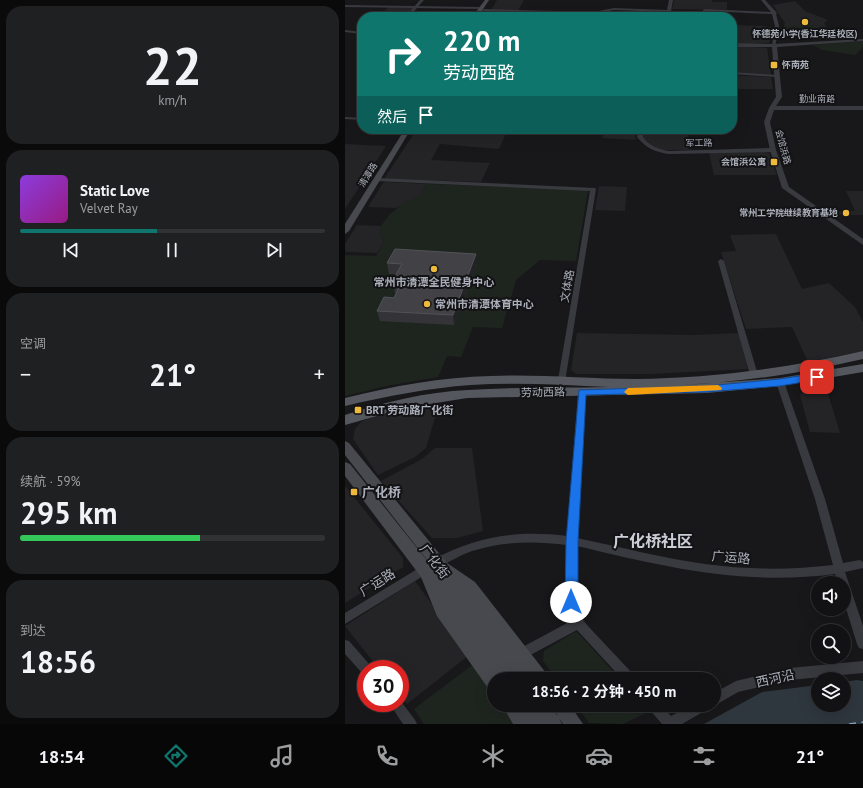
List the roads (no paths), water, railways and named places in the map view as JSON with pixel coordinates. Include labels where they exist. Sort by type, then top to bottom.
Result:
[{"type":"main road","points":[[481,12],[487,0]]},
{"type":"main road","points":[[479,12],[491,0]]},
{"type":"main road","name":"清潭路","points":[[345,231],[347,222],[399,134]]},
{"type":"main road","name":"清潭路","points":[[347,222],[377,180],[404,134]]},
{"type":"main road","name":"劳动西路","points":[[345,402],[390,391],[444,383],[471,381],[562,384],[636,382],[755,375],[863,355]]},
{"type":"main road","name":"劳动西路","points":[[345,420],[384,408],[444,396],[707,389],[780,382],[863,368]]},
{"type":"main road","name":"广化街","points":[[345,446],[431,566]]},
{"type":"main road","name":"广化街","points":[[345,467],[431,566]]},
{"type":"main road","points":[[431,566],[442,611],[506,669],[516,672]]},
{"type":"main road","points":[[431,566],[470,587],[506,669]]},
{"type":"main road","points":[[515,712],[524,724]]},
{"type":"main road","points":[[531,712],[540,724]]},
{"type":"main road","points":[[544,712],[553,724]]},
{"type":"main road","points":[[565,712],[574,724]]},
{"type":"street","points":[[412,12],[422,0]]},
{"type":"street","points":[[345,6],[561,12],[594,12],[613,9],[669,12],[671,0]]},
{"type":"street","points":[[763,0],[775,13]]},
{"type":"street","points":[[705,12],[705,10],[775,13]]},
{"type":"street","name":"会馆浜路","points":[[775,13],[779,24],[774,46],[779,97],[772,108],[767,122],[773,150],[785,188],[863,243]]},
{"type":"street","points":[[345,31],[357,32]]},
{"type":"street","points":[[737,45],[774,46],[863,39]]},
{"type":"street","points":[[737,73],[777,76]]},
{"type":"street","name":"勤业南路","points":[[772,108],[863,108]]},
{"type":"street","points":[[345,118],[357,119]]},
{"type":"street","name":"军工路","points":[[641,134],[640,137],[648,147],[674,153],[773,150]]},
{"type":"street","name":"文体路","points":[[377,180],[593,189],[562,384]]},
{"type":"street","points":[[721,261],[755,375]]},
{"type":"street","points":[[780,382],[820,499],[841,576]]},
{"type":"street","points":[[582,392],[572,541],[571,602],[575,618],[578,623],[624,672]]},
{"type":"street","name":"广运路","points":[[345,619],[431,566],[473,546],[495,540],[519,537],[550,538],[572,541],[704,569],[752,573],[839,569],[860,565]]},
{"type":"street","points":[[851,606],[863,644]]},
{"type":"street","points":[[506,669],[578,623]]},
{"type":"street","points":[[345,645],[358,660]]},
{"type":"street","name":"西河沿","points":[[721,696],[736,687],[790,674],[863,667]]},
{"type":"street","points":[[402,712],[411,724]]},
{"type":"street","points":[[659,712],[670,724],[691,712]]},
{"type":"place","name":"怀德苑小学(香江华廷校区)","points":[[805,22]]},
{"type":"place","name":"怀南苑","points":[[774,65]]},
{"type":"place","name":"会馆浜公寓","points":[[774,162]]},
{"type":"place","name":"常州工学院继续教育基地","points":[[846,213]]},
{"type":"place","name":"常州市清潭全民健身中心","points":[[434,269]]},
{"type":"place","name":"常州市清潭体育中心","points":[[427,304]]},
{"type":"place","name":"BRT 劳动路广化街","points":[[358,410]]},
{"type":"place","name":"广化桥","points":[[354,492]]},
{"type":"district","name":"广化桥社区","points":[[653,541]]}]
